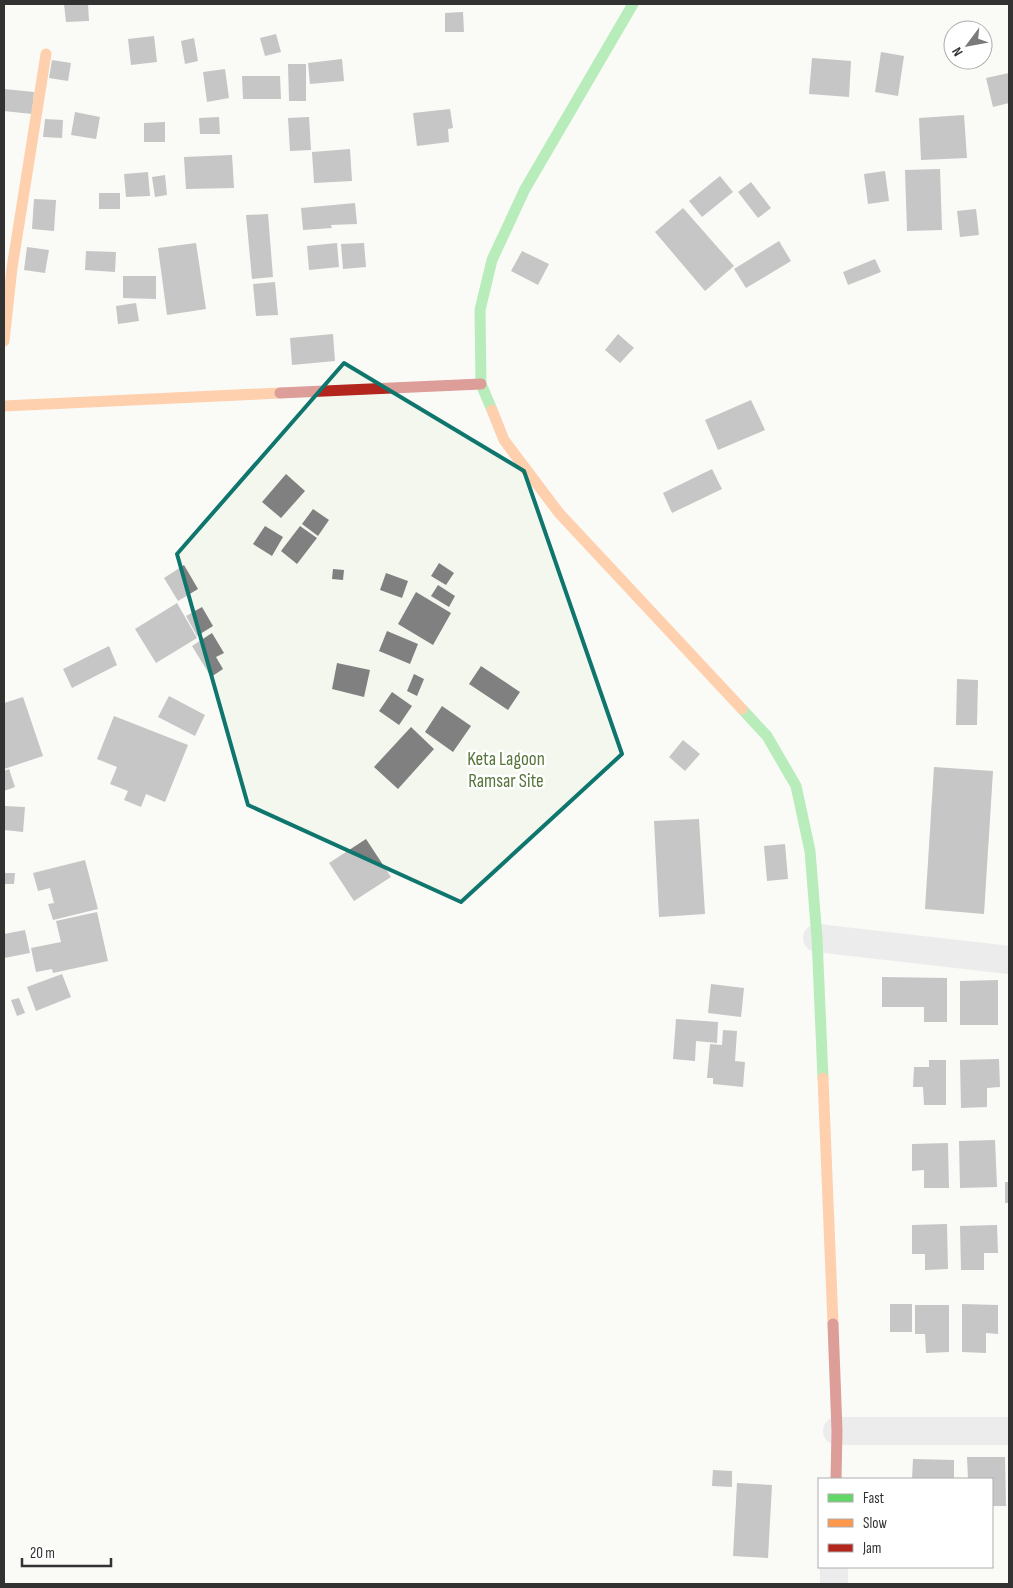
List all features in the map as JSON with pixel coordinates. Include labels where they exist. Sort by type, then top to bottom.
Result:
[{"type":"street","points":[[633,4],[525,189],[492,260],[480,310],[480,384],[504,440],[559,514],[767,736],[796,786],[810,851],[817,938],[838,1431],[836,1478]]},
{"type":"street","points":[[4,341],[12,268],[46,54]]},
{"type":"street","points":[[4,406],[480,384]]},
{"type":"street","points":[[817,938],[1009,960]]},
{"type":"street","points":[[838,1431],[1009,1430]]},
{"type":"street","points":[[834,1568],[834,1584]]},
{"type":"highlighted area","points":[[344,363],[524,471],[622,754],[461,902],[248,805],[177,554]]},
{"type":"green space","name":"Keta Lagoon Ramsar Site","points":[[4,4],[1009,4],[1009,1584],[4,1584]]},
{"type":"building","points":[[64,4],[88,4],[89,21],[66,22]]},
{"type":"building","points":[[463,12],[464,32],[445,32],[445,13]]},
{"type":"building","points":[[276,34],[281,52],[265,56],[260,38]]},
{"type":"building","points":[[154,36],[157,62],[131,65],[128,39]]},
{"type":"building","points":[[194,38],[198,61],[185,64],[181,41]]},
{"type":"building","points":[[881,52],[904,56],[898,96],[875,92]]},
{"type":"building","points":[[812,58],[851,61],[849,97],[809,94]]},
{"type":"building","points":[[342,59],[344,81],[310,84],[308,63]]},
{"type":"building","points":[[52,60],[71,63],[68,81],[49,78]]},
{"type":"building","points":[[288,64],[306,64],[306,101],[289,101]]},
{"type":"building","points":[[225,69],[229,98],[207,102],[203,72]]},
{"type":"building","points":[[1009,73],[1009,103],[993,107],[986,78]]},
{"type":"building","points":[[242,76],[280,76],[281,99],[243,99]]},
{"type":"building","points":[[4,89],[34,92],[32,114],[4,111]]},
{"type":"building","points":[[450,109],[453,128],[448,129],[449,142],[417,146],[413,113]]},
{"type":"building","points":[[75,112],[100,117],[96,139],[71,135]]},
{"type":"building","points":[[964,115],[967,158],[921,160],[919,118]]},
{"type":"building","points":[[219,117],[220,134],[200,134],[199,118]]},
{"type":"building","points":[[309,117],[311,150],[290,151],[288,118]]},
{"type":"building","points":[[45,119],[63,120],[62,138],[43,137]]},
{"type":"building","points":[[165,122],[165,142],[144,142],[144,123]]},
{"type":"building","points":[[350,149],[352,181],[314,183],[312,152]]},
{"type":"building","points":[[232,155],[234,188],[186,189],[184,157]]},
{"type":"building","points":[[940,169],[942,230],[907,231],[905,170]]},
{"type":"building","points":[[885,171],[889,201],[868,204],[864,174]]},
{"type":"building","points":[[148,172],[150,196],[126,197],[124,174]]},
{"type":"building","points":[[165,175],[167,195],[155,197],[152,177]]},
{"type":"building","points":[[720,176],[733,192],[702,217],[689,201]]},
{"type":"building","points":[[751,182],[771,208],[758,218],[738,192]]},
{"type":"building","points":[[99,193],[120,193],[120,209],[99,209]]},
{"type":"building","points":[[34,199],[56,200],[54,231],[32,229]]},
{"type":"building","points":[[355,203],[357,224],[331,225],[332,228],[303,230],[301,208]]},
{"type":"building","points":[[683,208],[734,266],[705,291],[655,232]]},
{"type":"building","points":[[976,209],[979,235],[960,237],[957,211]]},
{"type":"building","points":[[268,214],[273,277],[252,279],[246,215]]},
{"type":"building","points":[[779,241],[791,261],[746,288],[734,269]]},
{"type":"building","points":[[196,243],[206,309],[167,315],[158,248]]},
{"type":"building","points":[[337,243],[339,267],[309,270],[307,246]]},
{"type":"building","points":[[364,243],[366,267],[343,269],[341,244]]},
{"type":"building","points":[[27,247],[49,250],[45,273],[24,270]]},
{"type":"building","points":[[86,251],[116,252],[115,272],[85,270]]},
{"type":"building","points":[[522,251],[549,264],[538,285],[511,271]]},
{"type":"building","points":[[875,259],[881,272],[848,285],[843,272]]},
{"type":"building","points":[[123,276],[156,276],[156,299],[123,298]]},
{"type":"building","points":[[275,282],[278,315],[256,316],[253,284]]},
{"type":"building","points":[[136,303],[139,321],[118,324],[116,306]]},
{"type":"building","points":[[333,334],[335,361],[292,365],[290,338]]},
{"type":"building","points":[[618,334],[634,348],[620,363],[605,350]]},
{"type":"building","points":[[751,400],[765,430],[718,450],[705,420]]},
{"type":"building","points":[[712,469],[722,489],[672,513],[663,493]]},
{"type":"building","points":[[286,474],[305,491],[281,518],[262,502]]},
{"type":"building","points":[[313,509],[329,520],[318,536],[302,524]]},
{"type":"building","points":[[265,526],[283,537],[272,556],[253,544]]},
{"type":"building","points":[[300,526],[317,538],[297,564],[281,551]]},
{"type":"building","points":[[439,563],[454,573],[446,585],[431,576]]},
{"type":"building","points":[[184,565],[198,589],[178,601],[164,578]]},
{"type":"building","points":[[333,569],[344,570],[343,580],[332,579]]},
{"type":"building","points":[[386,573],[408,581],[402,598],[380,590]]},
{"type":"building","points":[[438,585],[455,596],[449,607],[431,596]]},
{"type":"building","points":[[416,592],[451,613],[433,645],[398,624]]},
{"type":"building","points":[[177,603],[197,638],[156,663],[135,629]]},
{"type":"building","points":[[202,607],[213,626],[197,636],[186,616]]},
{"type":"building","points":[[387,631],[418,644],[410,664],[379,651]]},
{"type":"building","points":[[212,633],[224,653],[216,657],[223,669],[211,677],[192,646]]},
{"type":"building","points":[[109,646],[117,665],[72,688],[63,669]]},
{"type":"building","points":[[337,663],[370,670],[364,697],[332,689]]},
{"type":"building","points":[[481,666],[520,692],[508,710],[469,684]]},
{"type":"building","points":[[414,674],[424,679],[417,696],[407,691]]},
{"type":"building","points":[[957,679],[978,680],[977,725],[956,725]]},
{"type":"building","points":[[392,692],[412,706],[399,725],[379,711]]},
{"type":"building","points":[[169,696],[205,715],[195,736],[158,717]]},
{"type":"building","points":[[23,697],[43,756],[4,769],[4,703]]},
{"type":"building","points":[[442,706],[471,726],[453,752],[425,732]]},
{"type":"building","points":[[114,716],[188,745],[165,802],[146,794],[141,807],[124,800],[128,791],[110,784],[117,767],[97,759]]},
{"type":"building","points":[[411,727],[434,749],[398,789],[374,767]]},
{"type":"building","points":[[683,740],[700,754],[685,771],[669,757]]},
{"type":"building","points":[[934,767],[993,771],[984,914],[925,909]]},
{"type":"building","points":[[9,769],[15,787],[4,791],[4,771]]},
{"type":"building","points":[[4,806],[25,807],[23,832],[4,830]]},
{"type":"building","points":[[699,819],[705,914],[659,917],[654,821]]},
{"type":"building","points":[[366,839],[391,877],[354,901],[329,863]]},
{"type":"building","points":[[785,844],[788,879],[767,881],[764,846]]},
{"type":"building","points":[[85,860],[98,909],[53,920],[48,904],[54,903],[50,888],[38,891],[33,873]]},
{"type":"building","points":[[4,873],[15,873],[14,884],[4,884]]},
{"type":"building","points":[[97,912],[108,961],[53,973],[52,969],[36,972],[31,948],[61,942],[56,921]]},
{"type":"building","points":[[25,930],[30,953],[4,958],[4,934]]},
{"type":"building","points":[[62,974],[71,997],[36,1011],[27,987]]},
{"type":"building","points":[[882,977],[947,978],[947,1022],[924,1022],[924,1007],[882,1007]]},
{"type":"building","points":[[998,980],[998,1025],[960,1025],[960,981]]},
{"type":"building","points":[[711,984],[744,988],[741,1017],[708,1013]]},
{"type":"building","points":[[19,998],[25,1013],[17,1016],[11,1000]]},
{"type":"building","points":[[676,1019],[718,1022],[717,1043],[696,1041],[695,1061],[673,1059]]},
{"type":"building","points":[[723,1030],[737,1031],[735,1061],[745,1062],[743,1087],[713,1084],[713,1078],[707,1078],[710,1044],[722,1045]]},
{"type":"building","points":[[999,1059],[1000,1087],[987,1088],[987,1107],[961,1108],[960,1060]]},
{"type":"building","points":[[929,1060],[946,1060],[946,1105],[924,1105],[923,1087],[913,1087],[914,1067],[929,1067]]},
{"type":"building","points":[[995,1140],[997,1187],[960,1188],[959,1141]]},
{"type":"building","points":[[948,1143],[949,1188],[924,1188],[924,1170],[912,1171],[912,1144]]},
{"type":"building","points":[[1005,1182],[1009,1182],[1009,1203],[1005,1203]]},
{"type":"building","points":[[947,1224],[948,1269],[925,1270],[925,1254],[912,1254],[912,1225]]},
{"type":"building","points":[[997,1225],[998,1253],[984,1253],[984,1270],[961,1270],[960,1226]]},
{"type":"building","points":[[890,1304],[912,1304],[912,1332],[890,1332]]},
{"type":"building","points":[[962,1304],[998,1305],[998,1334],[986,1333],[986,1353],[962,1352]]},
{"type":"building","points":[[915,1305],[949,1305],[949,1352],[926,1353],[925,1334],[915,1334]]},
{"type":"building","points":[[967,1457],[1005,1457],[1006,1506],[993,1506],[993,1478],[968,1478]]},
{"type":"building","points":[[913,1459],[954,1460],[954,1478],[912,1478]]},
{"type":"building","points":[[713,1470],[732,1471],[732,1487],[712,1486]]},
{"type":"building","points":[[737,1483],[772,1485],[768,1558],[733,1556]]},
{"type":"traffic: fast","points":[[492,410],[481,384],[480,310],[492,260],[525,189],[633,4]]},
{"type":"traffic: fast","points":[[742,709],[767,736],[796,786],[810,851],[817,938],[823,1078]]},
{"type":"traffic: slow","points":[[4,341],[12,268],[46,54]]},
{"type":"traffic: slow","points":[[4,406],[280,393]]},
{"type":"traffic: slow","points":[[492,410],[504,440],[559,513],[742,709]]},
{"type":"traffic: slow","points":[[823,1078],[833,1324]]},
{"type":"traffic: jam","points":[[280,393],[481,384]]},
{"type":"traffic: jam","points":[[833,1324],[837,1431],[836,1478]]}]
